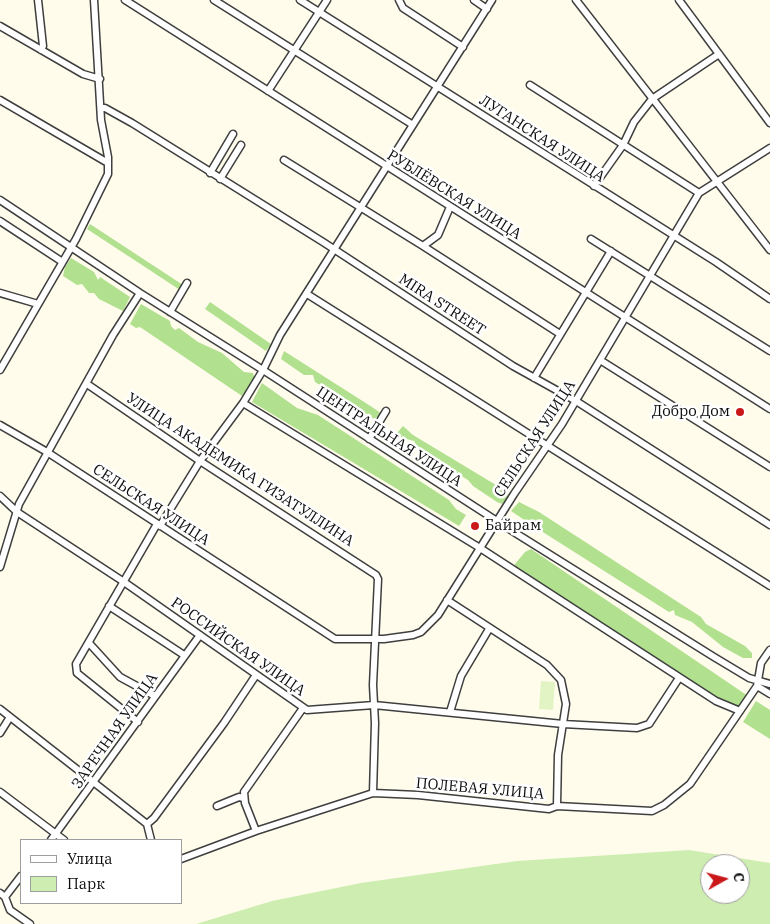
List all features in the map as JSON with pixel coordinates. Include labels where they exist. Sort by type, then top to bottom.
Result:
[{"type":"street","points":[[38,0],[43,46],[41,50]]},
{"type":"street","points":[[0,370],[107,178],[108,162],[101,108],[94,0]]},
{"type":"street","name":"РУБЛЁВСКАЯ УЛИЦА","points":[[125,0],[770,409]]},
{"type":"street","points":[[214,0],[413,125]]},
{"type":"street","name":"ЛУГАНСКАЯ УЛИЦА","points":[[300,0],[770,299]]},
{"type":"street","points":[[268,91],[327,0]]},
{"type":"street","points":[[399,0],[403,8],[463,47]]},
{"type":"street","points":[[474,0],[487,9]]},
{"type":"street","points":[[138,722],[77,673],[76,664],[159,525],[200,461],[243,403],[263,370],[280,335],[492,0]]},
{"type":"street","points":[[576,0],[770,250]]},
{"type":"street","points":[[679,0],[770,123]]},
{"type":"street","points":[[0,26],[84,74],[100,79]]},
{"type":"street","points":[[594,186],[623,145],[634,122],[652,99],[719,54]]},
{"type":"street","points":[[530,85],[698,193]]},
{"type":"street","points":[[0,100],[108,162]]},
{"type":"street","name":"MIRA STREET","points":[[101,108],[106,108],[132,124],[534,378],[576,401],[770,525]]},
{"type":"street","points":[[210,174],[233,134]]},
{"type":"street","points":[[220,179],[241,145]]},
{"type":"street","name":"СЕЛЬСКАЯ УЛИЦА","points":[[0,425],[48,452],[335,639],[402,638],[421,632],[438,616],[480,548],[548,446],[698,193],[770,148]]},
{"type":"street","points":[[284,160],[560,334]]},
{"type":"street","name":"ЦЕНТРАЛЬНАЯ УЛИЦА","points":[[0,200],[140,293],[263,370],[497,522],[757,684],[770,684]]},
{"type":"street","points":[[423,246],[427,246],[438,235],[450,207]]},
{"type":"street","points":[[0,220],[61,262]]},
{"type":"street","points":[[591,239],[770,351]]},
{"type":"street","points":[[534,378],[610,251]]},
{"type":"street","points":[[170,312],[187,282]]},
{"type":"street","points":[[0,293],[38,304]]},
{"type":"street","points":[[0,567],[17,512],[113,334],[140,293]]},
{"type":"street","points":[[307,294],[770,586]]},
{"type":"street","points":[[600,360],[770,467]]},
{"type":"street","name":"УЛИЦА АКАДЕМИКА ГИЗАТУЛЛИНА","points":[[87,384],[200,461],[376,575],[378,579],[376,639]]},
{"type":"street","points":[[243,403],[480,548],[716,701],[740,711]]},
{"type":"street","points":[[369,440],[386,411]]},
{"type":"street","name":"РОССИЙСКАЯ УЛИЦА","points":[[0,496],[17,512],[124,582],[302,708],[316,711],[374,705],[563,724],[637,728],[649,724],[679,678]]},
{"type":"street","points":[[448,600],[558,675],[565,693],[558,755],[557,806]]},
{"type":"street","points":[[109,606],[184,655]]},
{"type":"street","points":[[450,712],[461,676],[489,629]]},
{"type":"street","name":"ЗАРЕЧНАЯ УЛИЦА","points":[[53,837],[94,784],[200,635]]},
{"type":"street","points":[[373,793],[376,639]]},
{"type":"street","points":[[90,643],[120,677],[155,696]]},
{"type":"street","name":"ПОЛЕВАЯ УЛИЦА","points":[[182,858],[256,831],[373,793],[418,795],[549,809],[557,806],[652,811],[664,805],[690,784],[757,684],[761,663],[770,650]]},
{"type":"street","points":[[147,824],[154,818],[224,723],[256,675]]},
{"type":"street","points":[[757,684],[770,694]]},
{"type":"street","points":[[256,831],[244,798],[247,787],[302,708]]},
{"type":"street","points":[[0,710],[147,824],[150,839]]},
{"type":"street","points":[[0,733],[10,717]]},
{"type":"street","points":[[0,792],[53,837]]},
{"type":"street","points":[[217,806],[244,798]]},
{"type":"street","points":[[20,877],[2,895],[10,910],[30,924]]},
{"type":"green space","points":[[90,224],[183,285],[180,290],[87,229]]},
{"type":"green space","points":[[71,258],[94,272],[98,280],[100,277],[130,297],[123,311],[99,299],[94,293],[89,293],[82,284],[77,285],[63,276],[65,267]]},
{"type":"green space","points":[[210,302],[271,344],[266,351],[205,309]]},
{"type":"green space","points":[[141,304],[170,321],[171,326],[175,330],[179,328],[198,342],[222,353],[244,372],[253,373],[255,380],[242,396],[140,327],[136,328],[130,324]]},
{"type":"green space","points":[[284,351],[382,414],[374,419],[315,382],[313,375],[304,375],[281,359]]},
{"type":"green space","points":[[262,383],[297,408],[318,415],[449,500],[456,509],[466,515],[459,526],[252,402]]},
{"type":"green space","points":[[403,426],[413,435],[507,492],[508,497],[502,504],[497,502],[473,486],[468,480],[420,451],[414,441],[399,437],[397,433]]},
{"type":"green space","points":[[519,502],[539,512],[701,617],[706,624],[745,646],[752,653],[752,658],[743,658],[723,647],[692,622],[675,615],[674,610],[669,612],[538,529],[535,524],[526,521],[511,511]]},
{"type":"green space","points":[[531,549],[748,696],[739,708],[718,698],[515,568],[515,564],[525,552]]},
{"type":"green space","points":[[541,681],[555,682],[553,710],[539,709]]},
{"type":"green space","points":[[756,701],[770,710],[770,739],[743,722]]},
{"type":"green space","points":[[689,850],[714,854],[700,854],[700,904],[750,904],[750,860],[770,863],[770,924],[196,924],[272,901],[361,883],[517,861]]},
{"type":"place","name":"Добро Дом","points":[[740,412]]},
{"type":"place","name":"Байрам","points":[[475,526]]}]
